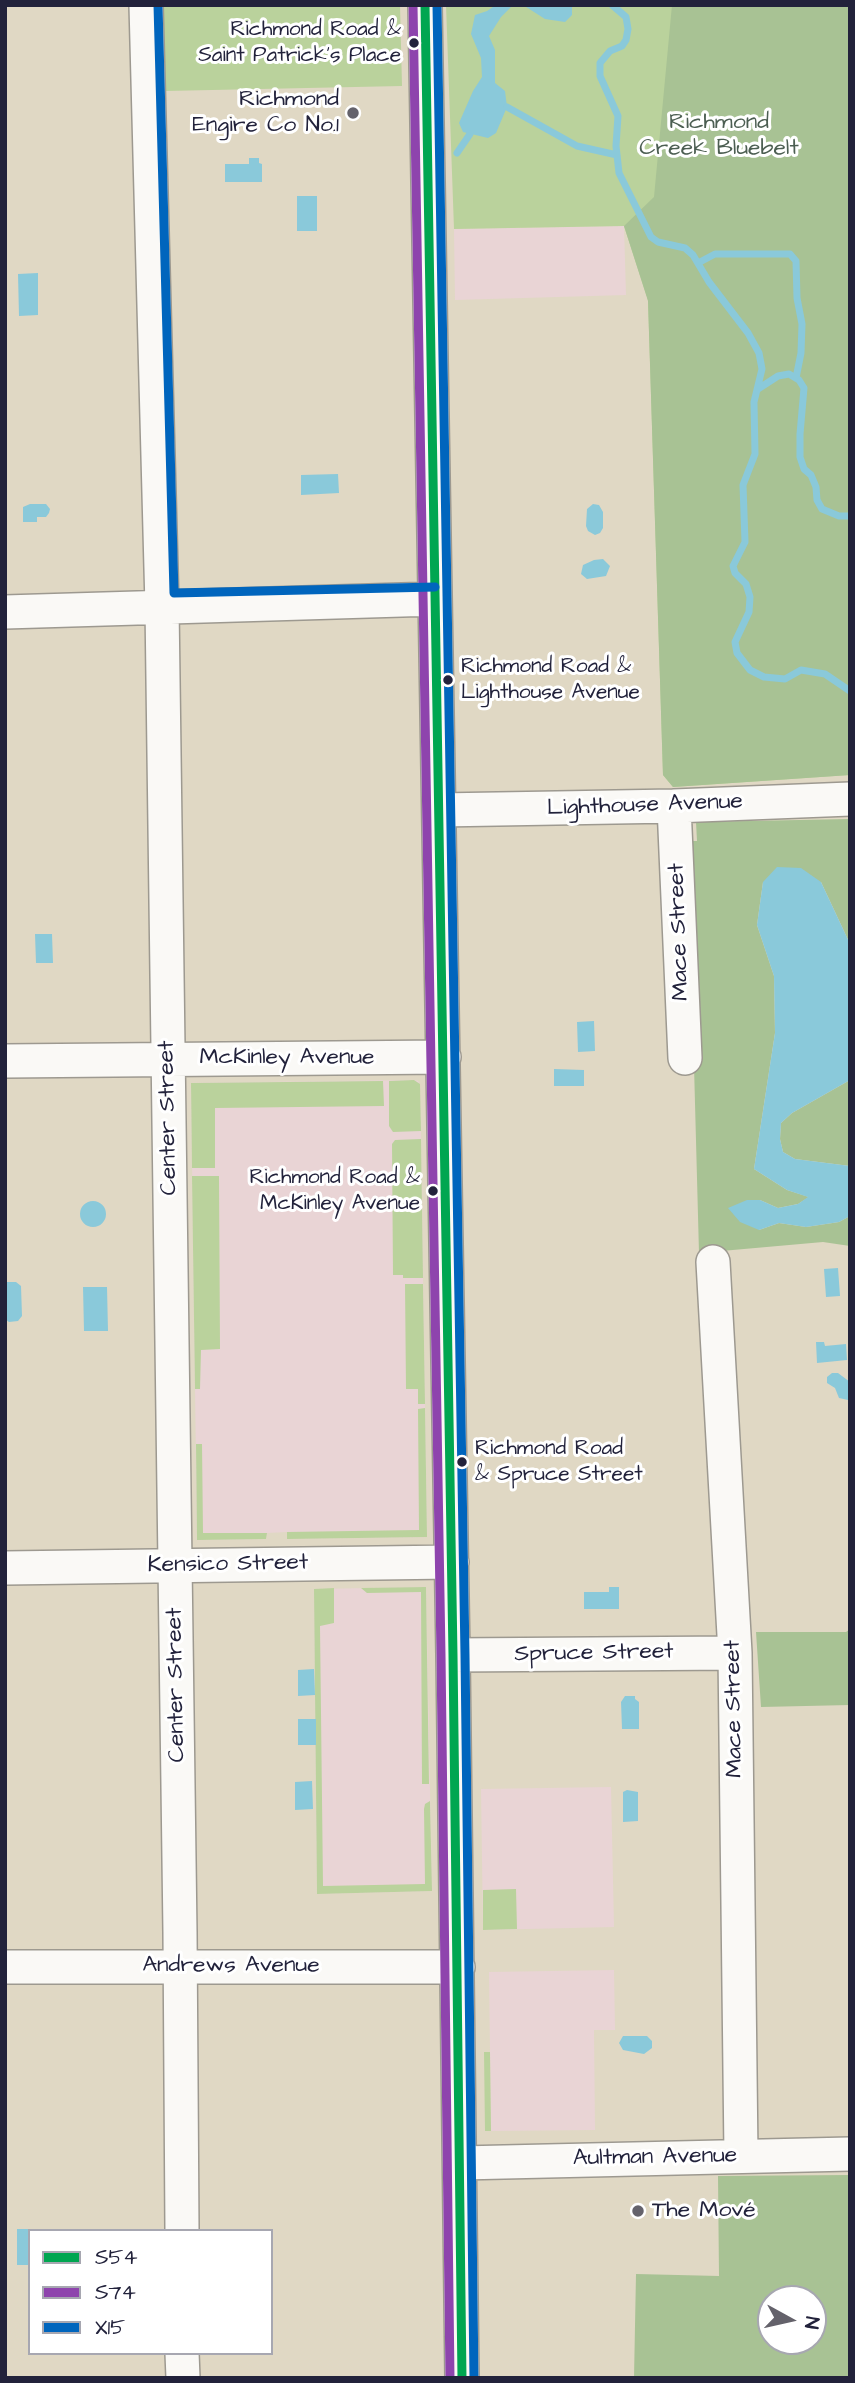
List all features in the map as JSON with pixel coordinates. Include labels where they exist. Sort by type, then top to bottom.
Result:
[{"type":"street","name":"Center Street","points":[[146,5],[162,606],[182,2229]]},
{"type":"street","points":[[425,5],[452,1562],[462,2378]]},
{"type":"street","points":[[5,612],[435,599]]},
{"type":"street","name":"Lighthouse Avenue","points":[[439,810],[674,806],[850,799]]},
{"type":"street","name":"Mace Street","points":[[674,806],[685,1058]]},
{"type":"street","name":"McKinley Avenue","points":[[5,1061],[444,1057]]},
{"type":"street","name":"Mace Street","points":[[713,1262],[734,1653],[741,2155]]},
{"type":"street","name":"Kensico Street","points":[[5,1568],[452,1562]]},
{"type":"street","name":"Spruce Street","points":[[453,1655],[734,1653]]},
{"type":"street","name":"Andrews Avenue","points":[[5,1966],[458,1967]]},
{"type":"street","name":"Aultman Avenue","points":[[461,2163],[850,2154]]},
{"type":"street","points":[[182,2355],[183,2378]]},
{"type":"shaded area","points":[[624,226],[626,295],[455,300],[454,229]]},
{"type":"shaded area","points":[[414,1080],[420,1085],[427,1537],[287,1539],[287,1532],[267,1533],[266,1539],[197,1540],[191,1083]]},
{"type":"shaded area","points":[[426,1587],[432,1891],[317,1894],[314,1589]]},
{"type":"shaded area","points":[[611,1787],[614,1927],[483,1930],[481,1789]]},
{"type":"shaded area","points":[[614,1970],[615,2030],[594,2030],[595,2130],[491,2131],[489,1972]]},
{"type":"green space","points":[[162,5],[400,5],[402,86],[165,91]]},
{"type":"green space","name":"Richmond Creek Bluebelt","points":[[446,5],[850,5],[850,775],[673,787],[663,775],[648,300],[624,226],[454,229]]},
{"type":"green space","name":"Richmond Creek Bluebelt","points":[[672,5],[850,5],[850,775],[673,787],[663,775],[648,301],[624,226],[654,197]]},
{"type":"green space","points":[[850,819],[850,944],[821,882],[763,882],[757,925],[774,976],[775,1033],[754,1169],[787,1190],[809,1197],[798,1204],[778,1208],[760,1200],[759,1230],[779,1223],[806,1227],[839,1222],[850,1216],[850,1246],[823,1242],[699,1253],[688,841],[697,841],[696,822]]},
{"type":"green space","points":[[414,1080],[420,1084],[421,1131],[393,1132],[389,1126],[389,1081]]},
{"type":"green space","points":[[850,1080],[850,1166],[795,1159],[783,1152],[781,1123],[792,1113]]},
{"type":"green space","points":[[383,1081],[384,1106],[215,1108],[215,1168],[192,1168],[191,1083]]},
{"type":"green space","points":[[421,1139],[423,1278],[403,1278],[403,1275],[393,1275],[392,1144],[395,1140]]},
{"type":"green space","points":[[192,1176],[219,1176],[220,1349],[201,1350],[200,1389],[195,1389]]},
{"type":"green space","points":[[405,1284],[423,1284],[425,1404],[418,1404],[418,1389],[406,1389]]},
{"type":"green space","points":[[425,1408],[427,1537],[287,1539],[287,1532],[419,1530],[418,1409]]},
{"type":"green space","points":[[196,1444],[202,1444],[203,1533],[267,1533],[266,1539],[197,1540]]},
{"type":"green space","points":[[426,1587],[429,1784],[422,1784],[421,1592],[367,1593],[361,1588]]},
{"type":"green space","points":[[334,1588],[334,1623],[320,1626],[323,1886],[425,1884],[424,1809],[425,1804],[430,1801],[432,1891],[317,1894],[314,1589]]},
{"type":"green space","points":[[850,1629],[850,1705],[761,1707],[756,1632],[846,1632]]},
{"type":"green space","points":[[516,1889],[517,1929],[483,1930],[483,1890]]},
{"type":"green space","points":[[484,2052],[490,2052],[491,2131],[485,2131]]},
{"type":"green space","points":[[850,2175],[850,2378],[634,2378],[636,2274],[719,2276],[718,2176]]},
{"type":"water","points":[[496,5],[513,5],[501,17],[489,36],[495,50],[495,83],[505,91],[507,107],[496,133],[488,138],[463,132],[459,123],[482,77],[481,58],[471,34],[475,15]]},
{"type":"water","points":[[523,5],[572,5],[572,15],[565,22],[545,19]]},
{"type":"water","points":[[249,158],[259,158],[259,163],[262,164],[262,182],[225,182],[225,164],[249,164]]},
{"type":"water","points":[[297,196],[317,196],[317,231],[297,231]]},
{"type":"water","points":[[38,273],[38,315],[19,316],[18,274]]},
{"type":"water","points":[[338,474],[339,493],[301,495],[301,475]]},
{"type":"water","points":[[46,504],[50,509],[49,513],[46,517],[37,517],[37,522],[23,522],[23,507]]},
{"type":"water","points":[[593,504],[599,505],[603,512],[603,528],[595,535],[588,531],[586,526],[587,509]]},
{"type":"water","points":[[603,559],[610,566],[606,576],[587,579],[581,574],[583,565]]},
{"type":"water","points":[[777,867],[801,868],[821,882],[850,944],[850,1080],[792,1113],[781,1123],[780,1139],[783,1152],[795,1159],[850,1166],[850,1216],[839,1222],[806,1227],[779,1223],[759,1230],[740,1222],[728,1208],[747,1200],[760,1200],[778,1208],[798,1204],[808,1197],[787,1190],[754,1169],[775,1033],[774,976],[757,925],[763,882]]},
{"type":"water","points":[[35,934],[52,934],[53,963],[36,963]]},
{"type":"water","points":[[594,1021],[595,1051],[578,1052],[577,1022]]},
{"type":"water","points":[[554,1069],[584,1070],[584,1086],[554,1086]]},
{"type":"water","points":[[93,1201],[102,1205],[106,1214],[102,1223],[93,1227],[84,1223],[80,1214],[84,1205]]},
{"type":"water","points":[[838,1268],[840,1296],[826,1297],[824,1269]]},
{"type":"water","points":[[5,1282],[16,1282],[21,1286],[22,1316],[18,1321],[9,1322],[5,1319]]},
{"type":"water","points":[[83,1287],[107,1287],[108,1331],[84,1331]]},
{"type":"water","points":[[816,1342],[824,1342],[825,1346],[846,1344],[847,1360],[817,1363]]},
{"type":"water","points":[[838,1373],[850,1382],[848,1400],[839,1398],[835,1388],[827,1383],[827,1377]]},
{"type":"water","points":[[609,1587],[619,1587],[619,1609],[584,1609],[584,1592],[609,1592]]},
{"type":"water","points":[[314,1669],[315,1695],[298,1696],[298,1670]]},
{"type":"water","points":[[625,1696],[635,1696],[639,1702],[639,1729],[622,1729],[621,1702]]},
{"type":"water","points":[[298,1719],[316,1719],[316,1745],[298,1745]]},
{"type":"water","points":[[312,1781],[313,1809],[295,1810],[295,1782]]},
{"type":"water","points":[[623,1792],[638,1792],[638,1821],[623,1822]]},
{"type":"water","points":[[623,2036],[647,2036],[652,2041],[652,2048],[644,2054],[623,2050],[619,2043]]},
{"type":"water","points":[[17,2229],[28,2229],[28,2265],[17,2265]]},
{"type":"waterway","points":[[612,5],[626,17],[628,29],[622,46],[610,51],[600,63],[600,76],[618,116],[616,146],[619,173],[651,237],[658,242],[685,248],[693,255],[759,353],[762,369],[754,402],[755,454],[743,485],[745,542],[733,566],[735,573],[746,584],[750,597],[749,612],[735,642],[737,653],[750,670],[764,677],[785,679],[801,670],[825,674],[850,691]]},
{"type":"waterway","points":[[507,107],[577,146],[617,155]]},
{"type":"waterway","points":[[457,153],[470,134]]},
{"type":"waterway","points":[[698,263],[715,254],[790,254],[796,261],[797,298],[802,324],[801,353],[796,378]]},
{"type":"waterway","points":[[758,389],[778,376],[789,374],[799,380],[804,388],[800,434],[800,457],[804,469],[811,475],[822,509],[839,516],[850,516]]},
{"type":"transit line","name":"X15","points":[[158,5],[174,593],[435,587]]},
{"type":"transit line","name":"S74","points":[[413,5],[441,1655],[450,2378]]},
{"type":"transit line","name":"S54","points":[[425,5],[453,1655],[462,2378]]},
{"type":"transit line","name":"X15","points":[[437,5],[465,1655],[474,2378]]},
{"type":"place","name":"Richmond Road & Saint Patrick’s Place","points":[[414,43]]},
{"type":"place","name":"Richmond Engire Co No.1","points":[[353,113]]},
{"type":"place","name":"Richmond Road & Lighthouse Avenue","points":[[448,680]]},
{"type":"place","name":"Richmond Road & McKinley Avenue","points":[[433,1191]]},
{"type":"place","name":"Richmond Road & Spruce Street","points":[[462,1462]]},
{"type":"place","name":"The Mové","points":[[638,2211]]}]
